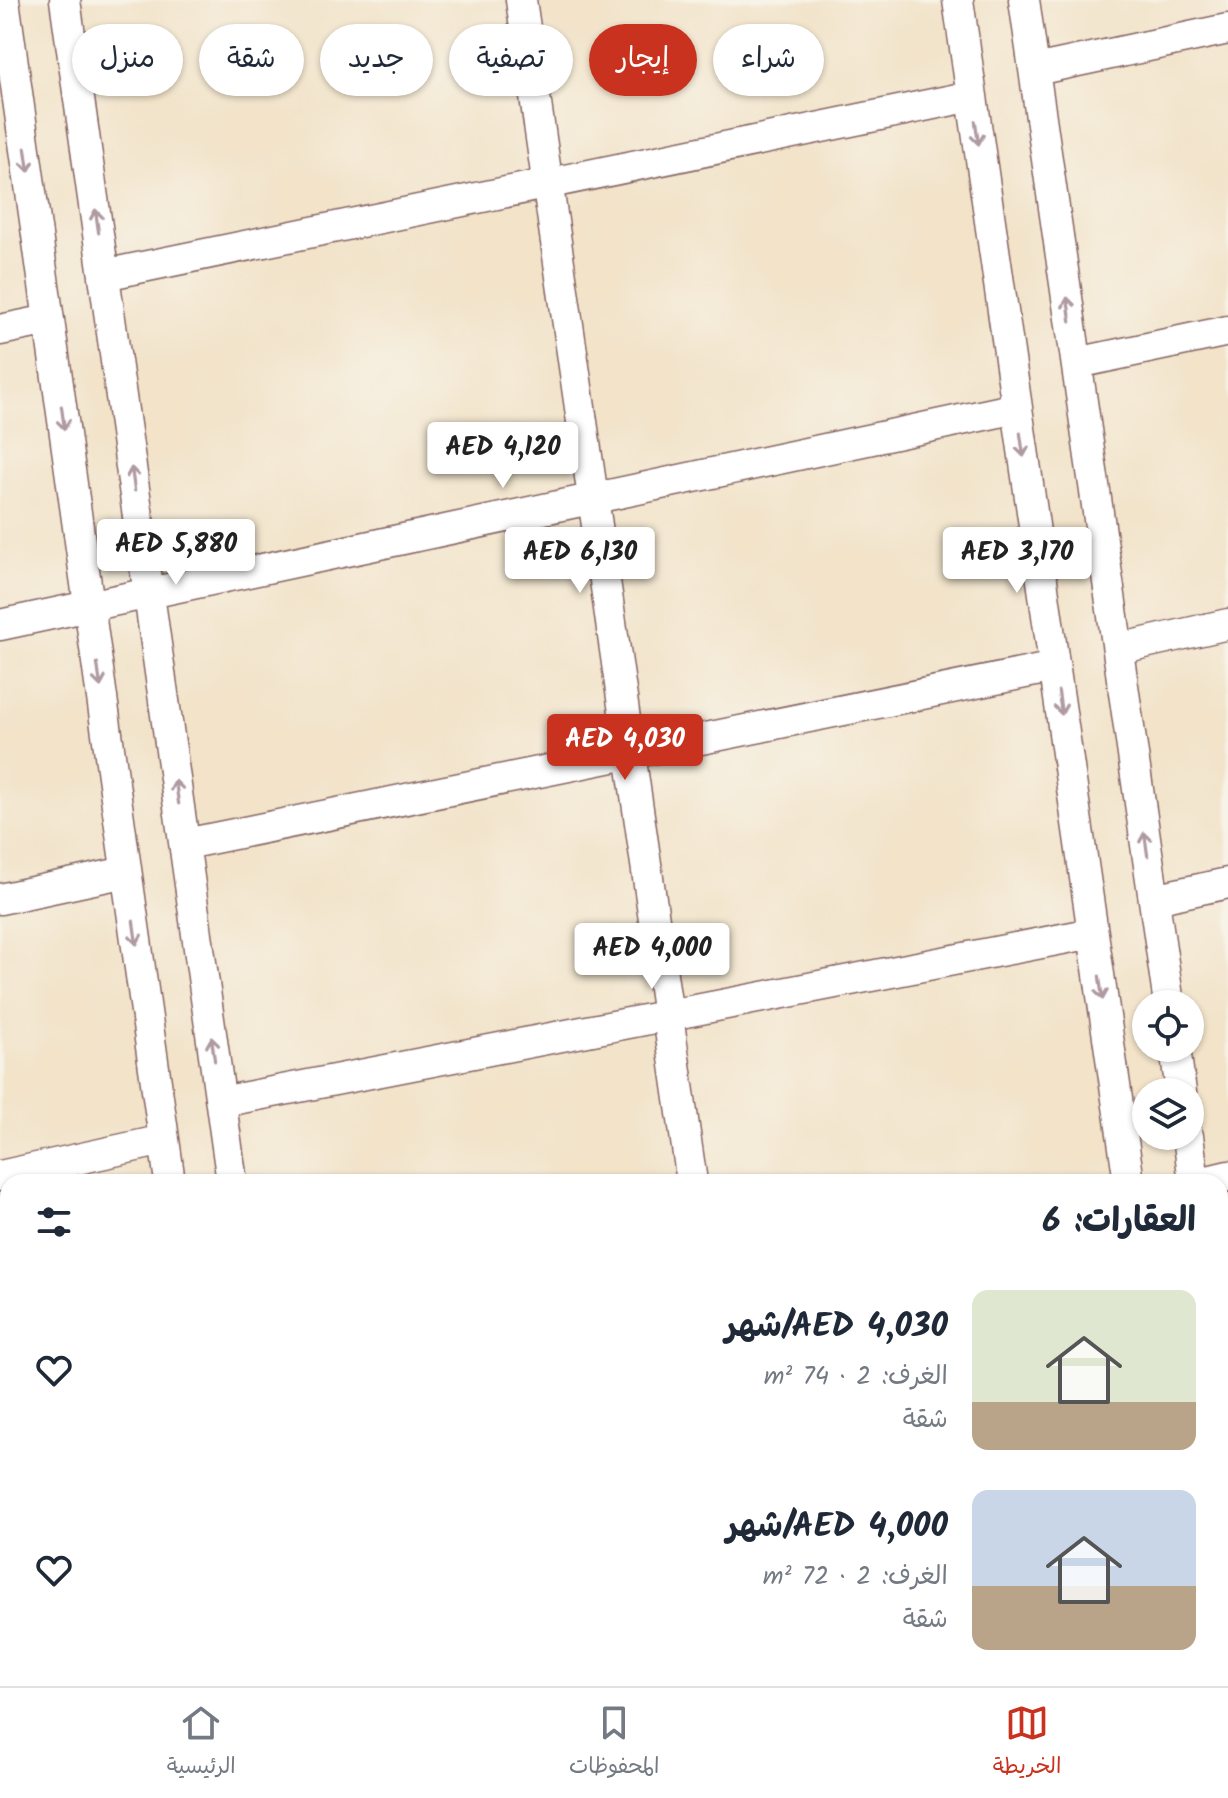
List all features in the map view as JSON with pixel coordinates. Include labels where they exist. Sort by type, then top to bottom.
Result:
[{"type":"street","points":[[4,0],[5,47],[49,320],[169,1174]]},
{"type":"street","points":[[66,0],[231,1174]]},
{"type":"street","points":[[521,0],[691,1174]]},
{"type":"street","points":[[958,0],[1128,1174]]},
{"type":"street","points":[[1024,0],[1167,990]]},
{"type":"street","points":[[1035,70],[1228,29]]},
{"type":"street","points":[[104,275],[972,96]]},
{"type":"street","points":[[0,330],[49,320]]},
{"type":"street","points":[[1077,363],[1228,331]]},
{"type":"street","points":[[0,625],[1017,408]]},
{"type":"street","points":[[1118,649],[1228,624]]},
{"type":"street","points":[[185,844],[1055,667]]},
{"type":"street","points":[[0,899],[126,872]]},
{"type":"street","points":[[1154,899],[1228,883]]},
{"type":"street","points":[[221,1102],[1093,933]]},
{"type":"street","points":[[9,1174],[164,1140]]},
{"type":"street","points":[[1190,1150],[1193,1174]]}]
